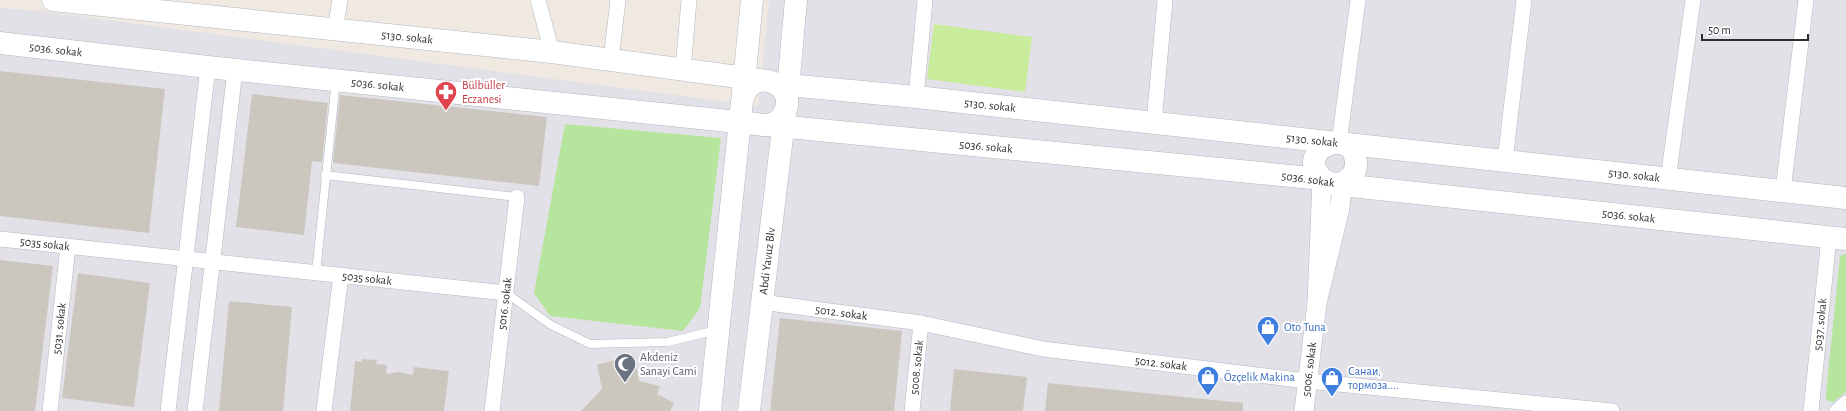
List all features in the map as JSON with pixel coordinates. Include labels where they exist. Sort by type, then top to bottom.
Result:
[{"type":"main road","name":"5130. sokak","points":[[53,0],[552,52],[683,70],[765,103],[916,97],[1846,198]]},
{"type":"main road","points":[[752,0],[765,103]]},
{"type":"main road","points":[[710,411],[719,330],[765,103],[796,0]]},
{"type":"main road","name":"5036. sokak","points":[[0,43],[336,80],[765,103],[1332,181],[1351,186],[1838,238]]},
{"type":"main road","name":"Abdi Yavuz Blv","points":[[749,411],[761,302],[765,103]]},
{"type":"main road","points":[[1333,142],[1349,147],[1355,156],[1356,167],[1351,177],[1332,181],[1315,170],[1314,160],[1316,154],[1323,146],[1333,142]]},
{"type":"street","points":[[335,30],[340,0]]},
{"type":"street","points":[[538,0],[552,52]]},
{"type":"street","points":[[611,60],[618,0]]},
{"type":"street","points":[[683,70],[689,0]]},
{"type":"street","points":[[916,97],[925,0]]},
{"type":"street","points":[[1154,123],[1165,0]]},
{"type":"street","points":[[1339,143],[1358,0]]},
{"type":"street","points":[[1505,161],[1524,0]]},
{"type":"street","points":[[1668,179],[1693,0]]},
{"type":"street","points":[[1783,191],[1806,0]]},
{"type":"street","points":[[168,411],[208,67]]},
{"type":"street","points":[[195,411],[235,70]]},
{"type":"street","name":"5006. sokak","points":[[1304,411],[1332,181]]},
{"type":"street","name":"5016. sokak","points":[[492,411],[517,197]]},
{"type":"street","name":"5037. sokak","points":[[1811,411],[1838,238]]},
{"type":"street","name":"5035 sokak","points":[[0,239],[506,293]]},
{"type":"street","name":"5031. sokak","points":[[50,411],[68,246]]},
{"type":"street","points":[[324,411],[341,275]]},
{"type":"street","name":"5012. sokak","points":[[761,302],[921,323],[1044,349],[1486,404],[1612,411]]},
{"type":"street","name":"5008. sokak","points":[[912,411],[921,323]]},
{"type":"street","points":[[1837,411],[1846,402]]},
{"type":"lane","points":[[316,273],[336,80]]},
{"type":"lane","points":[[325,175],[517,197]]},
{"type":"lane","name":"5035 sokak","points":[[506,293],[551,325],[590,344],[668,342],[719,330]]},
{"type":"shaded area","points":[[769,0],[1846,0],[1846,411],[0,411],[0,8],[40,11],[758,106]]},
{"type":"green space","points":[[934,24],[1032,37],[1025,92],[927,79]]},
{"type":"green space","points":[[565,124],[721,138],[700,308],[683,331],[550,316],[534,293]]},
{"type":"green space","points":[[1846,254],[1846,392],[1833,402],[1826,400],[1826,394],[1840,256]]},
{"type":"building","points":[[0,71],[165,89],[149,233],[0,216]]},
{"type":"building","points":[[252,94],[328,103],[322,162],[312,161],[304,235],[236,227]]},
{"type":"building","points":[[340,95],[547,117],[539,186],[333,163]]},
{"type":"building","points":[[0,260],[53,266],[35,411],[0,411]]},
{"type":"building","points":[[78,273],[150,283],[134,407],[62,398]]},
{"type":"building","points":[[229,301],[292,307],[283,411],[219,411]]},
{"type":"building","points":[[780,318],[902,331],[894,411],[770,411]]},
{"type":"building","name":"Akdeniz Sanayi Cami","points":[[634,355],[639,381],[660,386],[657,394],[674,403],[670,411],[581,411],[602,389],[597,365]]},
{"type":"building","points":[[362,359],[377,360],[376,364],[387,365],[386,374],[399,372],[413,375],[414,367],[449,371],[444,411],[350,411],[355,361],[362,362]]},
{"type":"building","points":[[954,369],[1027,377],[1023,411],[950,411]]},
{"type":"building","points":[[1048,383],[1243,403],[1243,411],[1045,411]]},
{"type":"place","name":"Bülbüller Eczanesi","points":[[446,112]]},
{"type":"place","name":"Oto Tuna","points":[[1268,346]]},
{"type":"place","name":"Akdeniz Sanayi Cami","points":[[625,384]]},
{"type":"place","name":"Özçelik Makina","points":[[1208,396]]},
{"type":"place","name":"Санаи, тормоза....","points":[[1332,398]]}]
